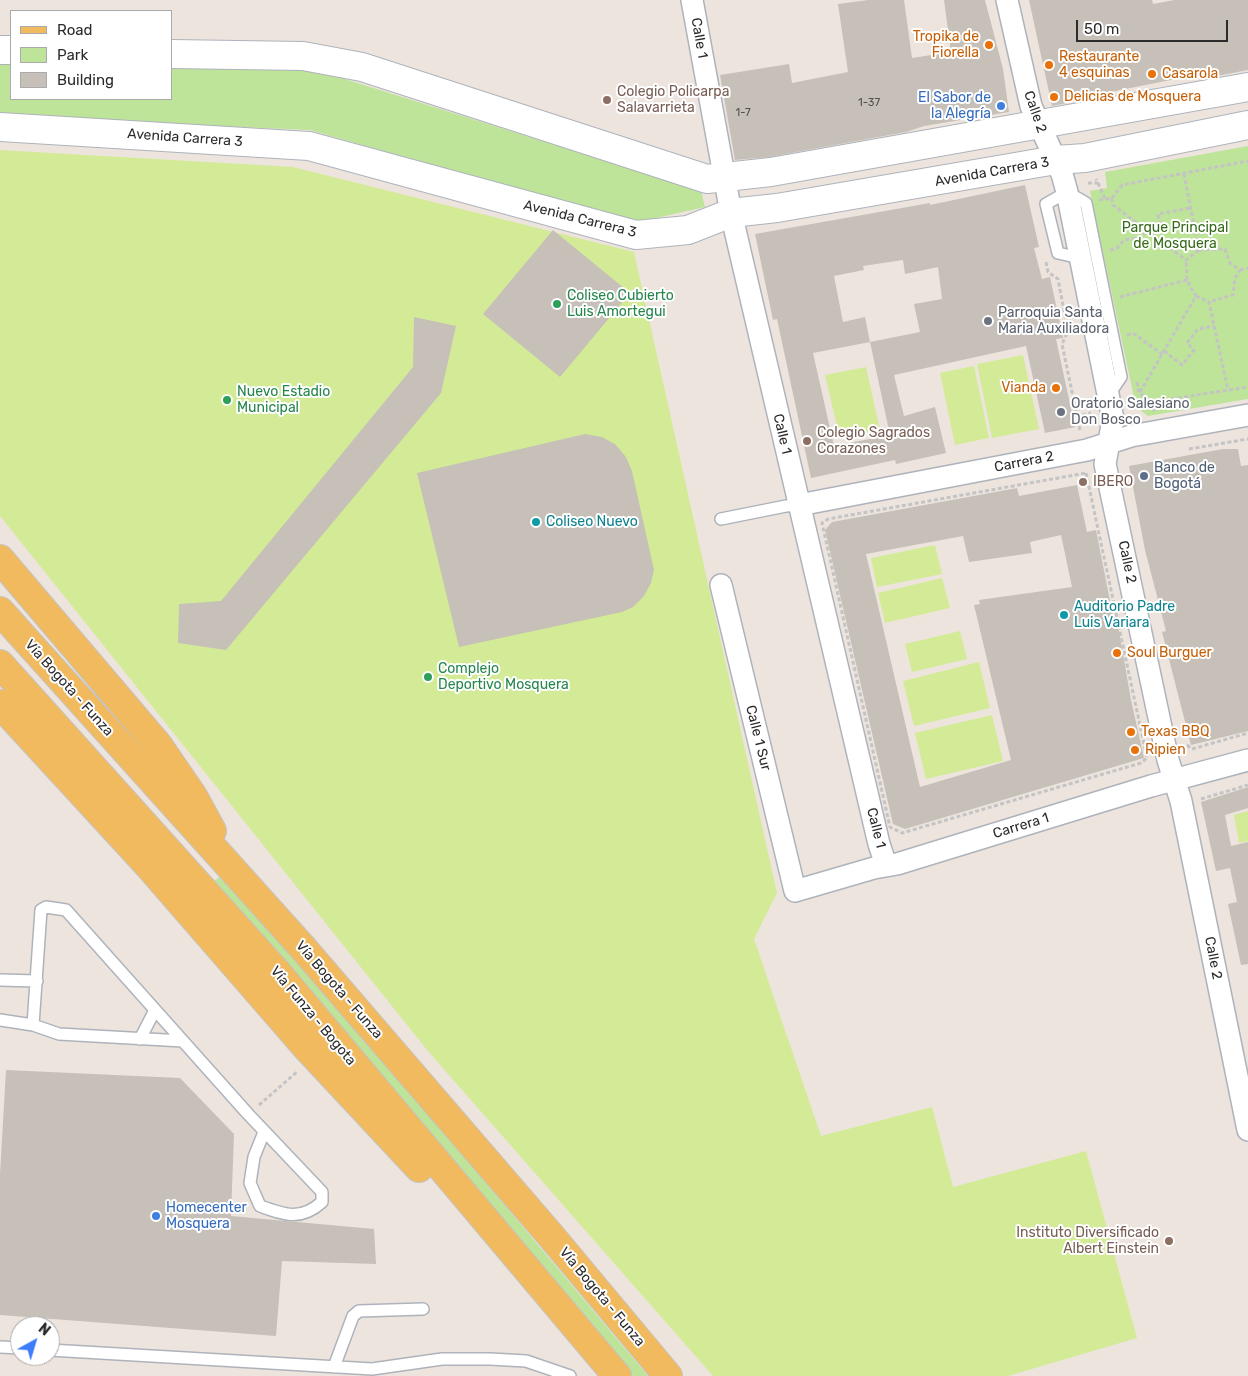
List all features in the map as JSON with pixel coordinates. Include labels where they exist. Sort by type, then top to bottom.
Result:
[{"type":"main road","points":[[172,54],[303,56],[362,67],[707,179],[724,179],[1248,87]]},
{"type":"main road","name":"Avenida Carrera 3","points":[[0,127],[309,146],[636,235],[688,230],[731,213],[777,208],[1056,160],[1085,158],[1248,125]]},
{"type":"main road","points":[[0,559],[158,745],[193,796],[232,870]]},
{"type":"main road","name":"Vía Bogota - Funza","points":[[0,611],[408,1069],[668,1376]]},
{"type":"main road","name":"Vía Funza - Bogota","points":[[0,664],[276,971],[617,1376]]},
{"type":"main road","points":[[0,704],[148,865],[306,1047],[420,1169],[543,1288]]},
{"type":"street","name":"Calle 1","points":[[692,0],[731,213],[879,844],[886,865]]},
{"type":"street","name":"Calle 2","points":[[1007,0],[1031,106],[1038,125],[1056,160],[1067,192],[1113,419],[1105,464],[1173,780],[1181,801],[1248,1130]]},
{"type":"street","name":"Carrera 2","points":[[799,505],[1087,450],[1108,442],[1248,415]]},
{"type":"street","name":"Calle 1 Sur","points":[[720,585],[795,890]]},
{"type":"street","name":"Carrera 1","points":[[795,890],[886,865],[897,864],[1173,780],[1248,760]]},
{"type":"lane","points":[[1067,192],[1086,203],[1118,358],[1121,377],[1108,396]]},
{"type":"lane","points":[[721,519],[799,505]]},
{"type":"lane","points":[[32,1025],[37,982],[37,953],[41,910],[46,908],[66,910],[264,1132],[322,1192],[322,1202],[311,1212],[286,1216],[260,1206],[250,1183],[254,1157],[264,1132]]},
{"type":"lane","points":[[0,980],[37,982]]},
{"type":"lane","points":[[140,1040],[155,1010]]},
{"type":"lane","points":[[0,1020],[32,1025],[59,1034],[183,1041]]},
{"type":"lane","points":[[334,1366],[353,1316],[359,1311],[423,1309]]},
{"type":"lane","points":[[60,1351],[334,1366],[371,1372],[442,1359],[490,1359],[526,1361],[570,1376]]},
{"type":"path","points":[[1099,209],[1097,200],[1112,198],[1122,185],[1248,161]]},
{"type":"path","points":[[1184,174],[1200,250]]},
{"type":"path","points":[[1098,182],[1105,199]]},
{"type":"path","points":[[1112,198],[1113,205],[1186,260]]},
{"type":"path","points":[[1152,235],[1160,225],[1158,214],[1192,208]]},
{"type":"path","points":[[1116,249],[1124,240],[1140,238],[1147,230]]},
{"type":"path","points":[[1106,242],[1110,260]]},
{"type":"path","points":[[1186,260],[1200,250],[1225,249],[1230,263],[1240,270]]},
{"type":"path","points":[[1044,253],[1048,272],[1058,279],[1068,331],[1062,344],[1077,416]]},
{"type":"path","points":[[1186,260],[1187,280],[1196,296],[1209,302],[1233,295],[1235,278],[1240,270],[1248,268]]},
{"type":"path","points":[[1116,288],[1118,298],[1187,280]]},
{"type":"path","points":[[1139,393],[1196,296]]},
{"type":"path","points":[[1209,302],[1228,390]]},
{"type":"path","points":[[1124,326],[1128,344]]},
{"type":"path","points":[[1133,334],[1182,365],[1194,350],[1188,343],[1198,329],[1214,326]]},
{"type":"path","points":[[1135,373],[1139,393],[1152,402],[1248,386]]},
{"type":"path","points":[[1075,431],[1080,426]]},
{"type":"path","points":[[1184,449],[1248,439]]},
{"type":"path","points":[[1086,473],[828,519],[824,520],[822,528],[892,830],[902,833],[1142,763],[1146,760],[1146,754]]},
{"type":"path","points":[[1187,744],[1192,749],[1248,733]]},
{"type":"path","points":[[1198,802],[1202,798],[1248,785]]},
{"type":"path","points":[[248,1114],[304,1066]]},
{"type":"green space","points":[[0,65],[10,65],[10,100],[172,100],[172,67],[313,69],[701,191],[705,207],[634,223],[310,130],[0,117]]},
{"type":"green space","name":"Parque Principal de Mosquera","points":[[1248,146],[1248,399],[1148,416],[1136,407],[1090,191],[1107,188],[1105,172]]},
{"type":"green space","name":"Complejo Deportivo Mosquera","points":[[0,150],[293,167],[634,252],[777,893],[754,939],[821,1136],[932,1107],[953,1187],[1086,1151],[1137,1338],[1008,1376],[713,1376],[427,1050],[0,516]]},
{"type":"green space","points":[[1023,355],[1039,429],[992,438],[977,364]]},
{"type":"green space","points":[[974,366],[989,438],[955,445],[940,373]]},
{"type":"green space","points":[[866,367],[880,430],[840,439],[825,375]]},
{"type":"green space","points":[[935,545],[942,574],[877,587],[871,558]]},
{"type":"green space","points":[[942,578],[950,608],[885,623],[878,593]]},
{"type":"green space","points":[[960,631],[967,659],[912,672],[905,644]]},
{"type":"green space","points":[[979,662],[990,708],[914,726],[903,681]]},
{"type":"green space","points":[[992,715],[1003,761],[926,779],[915,733]]},
{"type":"green space","points":[[1248,811],[1248,841],[1239,843],[1234,815]]},
{"type":"green space","points":[[223,875],[408,1090],[648,1376],[633,1376],[214,881]]},
{"type":"building","points":[[868,0],[904,0],[912,58],[951,52],[944,0],[985,0],[1003,69],[1009,112],[924,126],[906,132],[769,157],[735,160],[720,75],[789,64],[792,83],[848,72],[838,4]]},
{"type":"building","points":[[1029,0],[1152,0],[1153,4],[1174,0],[1248,0],[1248,70],[1212,77],[1211,72],[1085,97],[1086,99],[1052,106]]},
{"type":"building","points":[[1025,185],[1039,247],[1034,248],[1042,279],[1050,277],[1063,338],[1056,339],[1075,427],[1045,433],[1026,346],[894,375],[904,416],[935,407],[946,453],[896,464],[895,460],[811,478],[777,319],[773,320],[755,234],[930,203],[930,205]],"holes":[[[903,260],[905,274],[938,267],[942,299],[914,304],[920,332],[870,342],[865,317],[843,322],[834,276],[864,270],[863,266]],[[870,342],[890,435],[834,446],[813,353]]]},
{"type":"building","name":"Coliseo Cubierto Luis Amortegui","points":[[553,230],[630,293],[560,377],[483,314]]},
{"type":"building","points":[[414,317],[456,326],[441,393],[226,650],[178,643],[179,604],[221,601],[413,367]]},
{"type":"building","name":"Coliseo Nuevo","points":[[585,434],[602,437],[615,444],[626,457],[632,471],[654,570],[651,583],[644,596],[633,607],[622,612],[459,647],[417,473]]},
{"type":"building","points":[[1223,449],[1238,449],[1241,466],[1248,465],[1248,731],[1191,745],[1162,632],[1166,631],[1145,550],[1129,466]]},
{"type":"building","points":[[1077,485],[1087,532],[1096,530],[1115,626],[1118,625],[1131,700],[1144,758],[905,829],[893,824],[825,530],[832,522],[1017,488],[1019,496]],"holes":[[[1061,535],[1072,587],[979,600],[980,604],[974,605],[1011,760],[920,787],[866,554],[963,536],[969,562],[1032,553],[1030,542]]]},
{"type":"building","points":[[1248,787],[1248,808],[1225,815],[1231,846],[1248,842],[1248,964],[1241,965],[1228,904],[1237,902],[1230,868],[1216,871],[1201,802]]},
{"type":"building","points":[[6,1070],[180,1078],[234,1134],[231,1216],[374,1229],[376,1264],[282,1261],[276,1336],[60,1320],[60,1316],[0,1315],[0,1174]]},
{"type":"place","name":"Tropika de Fiorella","points":[[989,45]]},
{"type":"place","name":"Restaurante 4 esquinas","points":[[1049,65]]},
{"type":"place","name":"Casarola","points":[[1152,74]]},
{"type":"place","name":"Delicias de Mosquera","points":[[1054,97]]},
{"type":"place","name":"Colegio Policarpa Salavarrieta","points":[[607,100]]},
{"type":"place","name":"El Sabor de la Alegría","points":[[1001,106]]},
{"type":"place","name":"Coliseo Cubierto Luis Amortegui","points":[[557,304]]},
{"type":"place","name":"Parroquia Santa Maria Auxiliadora","points":[[988,321]]},
{"type":"place","name":"Vianda","points":[[1056,388]]},
{"type":"place","name":"Nuevo Estadio Municipal","points":[[227,400]]},
{"type":"place","name":"Oratorio Salesiano Don Bosco","points":[[1061,412]]},
{"type":"place","name":"Colegio Sagrados Corazones","points":[[807,441]]},
{"type":"place","name":"Banco de Bogotá","points":[[1144,476]]},
{"type":"place","name":"IBERO","points":[[1083,482]]},
{"type":"place","name":"Coliseo Nuevo","points":[[536,522]]},
{"type":"place","name":"Auditorio Padre Luis Variara","points":[[1064,615]]},
{"type":"place","name":"Soul Burguer","points":[[1117,653]]},
{"type":"place","name":"Complejo Deportivo Mosquera","points":[[428,677]]},
{"type":"place","name":"Texas BBQ","points":[[1131,732]]},
{"type":"place","name":"Ripien","points":[[1135,750]]},
{"type":"place","name":"Homecenter Mosquera","points":[[156,1216]]},
{"type":"place","name":"Instituto Diversificado Albert Einstein","points":[[1169,1241]]}]
